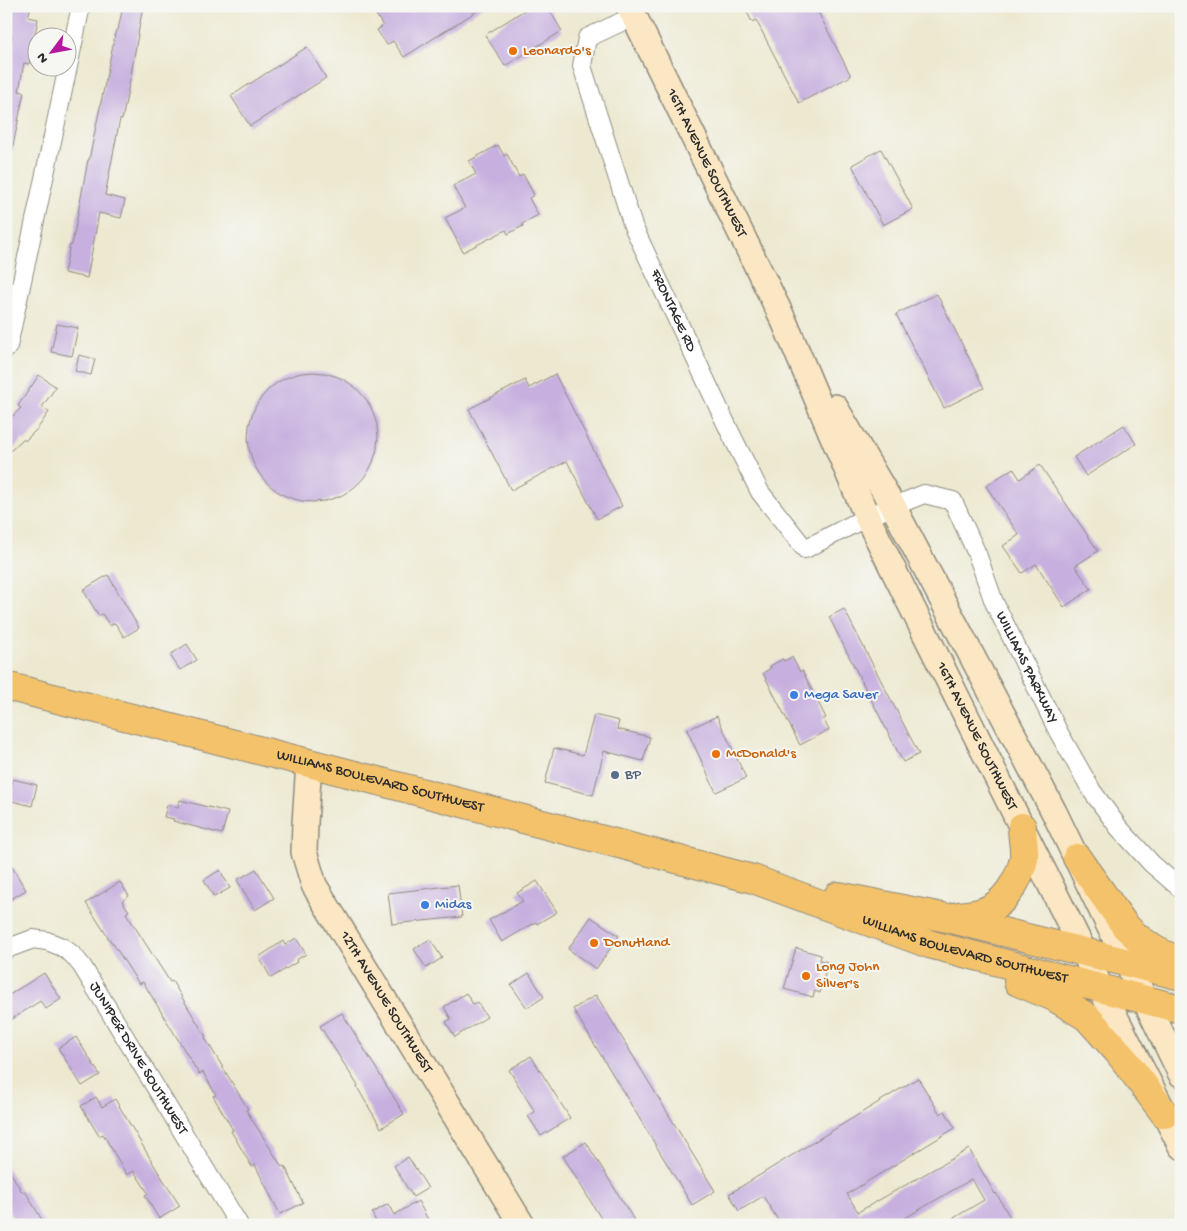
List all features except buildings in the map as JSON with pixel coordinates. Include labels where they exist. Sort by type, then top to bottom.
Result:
[{"type":"main road","name":"16TH AVENUE SOUTHWEST","points":[[631,11],[784,321],[867,517],[1181,1146]]},
{"type":"main road","name":"16TH AVENUE SOUTHWEST","points":[[784,321],[893,506],[1050,803],[1181,1074]]},
{"type":"main road","name":"WILLIAMS BOULEVARD SOUTHWEST","points":[[6,686],[310,763],[753,880],[929,944],[1181,1009]]},
{"type":"main road","name":"12TH AVENUE SOUTHWEST","points":[[310,763],[304,852],[314,885],[522,1225]]},
{"type":"main road","points":[[947,918],[982,912],[994,906],[1005,897],[1018,877],[1024,857],[1022,827]]},
{"type":"main road","points":[[1077,858],[1126,927],[1156,950],[1181,962]]},
{"type":"main road","name":"WILLIAMS BOULEVARD SOUTHWEST","points":[[753,880],[772,882],[947,918],[1181,976]]},
{"type":"main road","points":[[929,944],[1054,997],[1087,1017],[1120,1054],[1164,1114]]},
{"type":"street","points":[[6,349],[82,6]]},
{"type":"street","name":"FRONTAGE RD","points":[[631,11],[587,38],[582,66],[632,226],[760,492],[805,550],[867,517]]},
{"type":"street","name":"WILLIAMS PARKWAY","points":[[867,517],[924,494],[953,501],[977,554],[994,602],[1059,734],[1092,791],[1119,828],[1152,864],[1181,889]]},
{"type":"street","name":"JUNIPER DRIVE SOUTHWEST","points":[[6,949],[34,939],[48,941],[62,947],[73,955],[82,966],[238,1225]]},
{"type":"place","name":"Leonardo's","points":[[513,51]]},
{"type":"place","name":"Mega Saver","points":[[794,695]]},
{"type":"place","name":"McDonald's","points":[[716,754]]},
{"type":"place","name":"BP","points":[[615,775]]},
{"type":"place","name":"Midas","points":[[425,905]]},
{"type":"place","name":"Donutland","points":[[594,943]]},
{"type":"place","name":"Long John Silver's","points":[[806,976]]}]
